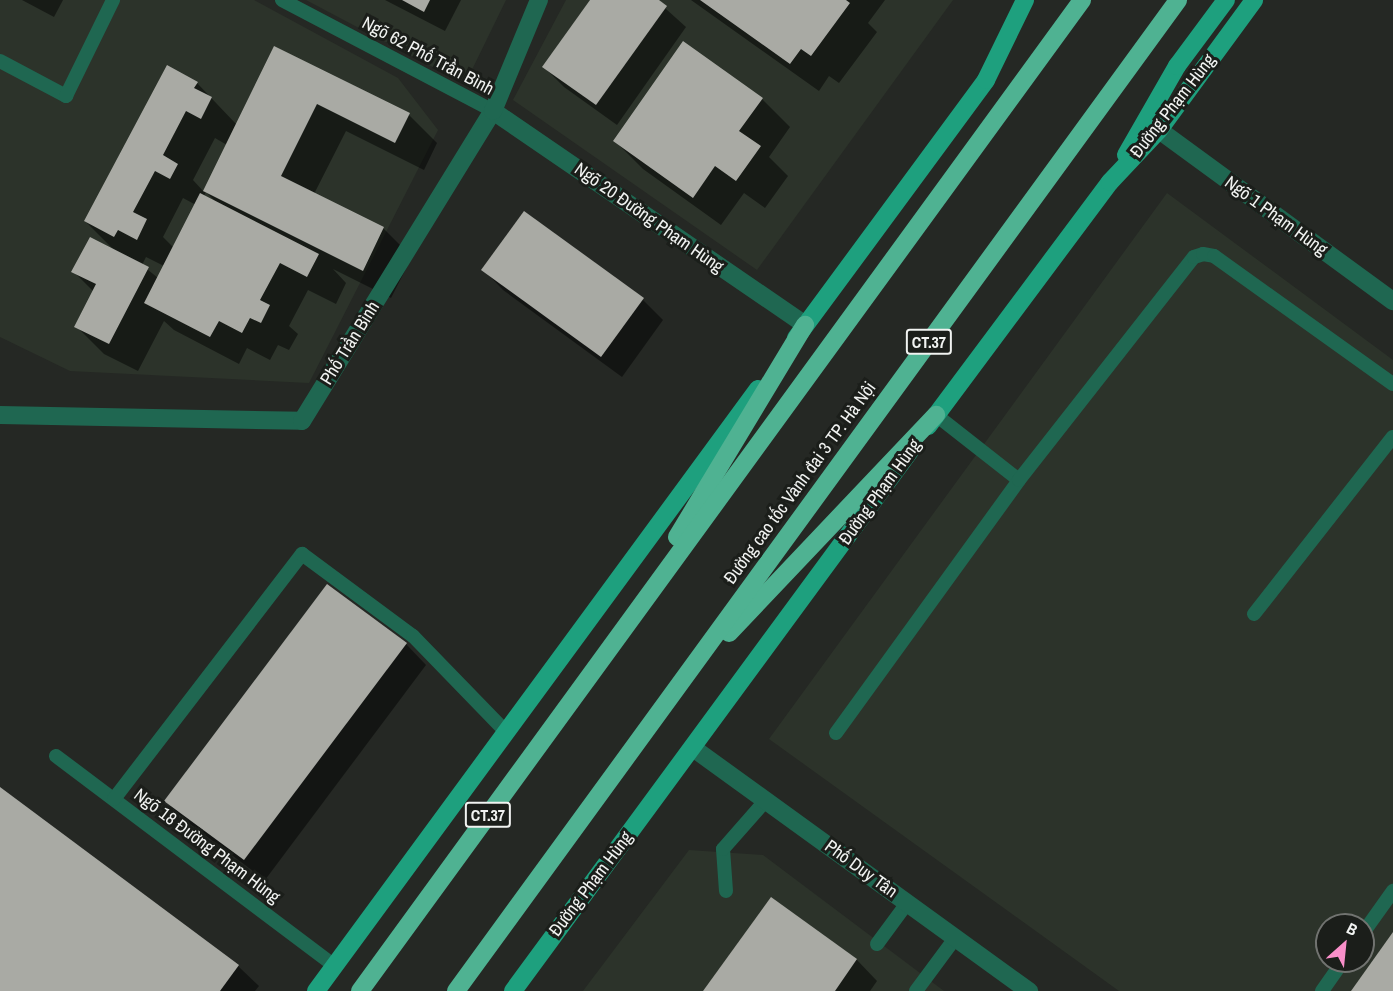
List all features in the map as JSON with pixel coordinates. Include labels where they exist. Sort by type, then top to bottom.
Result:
[{"type":"highway","name":"CT.37","points":[[360,991],[1082,0]]},
{"type":"highway","name":"Đường cao tốc Vành đai 3 TP. Hà Nội","points":[[456,991],[1178,0]]},
{"type":"highway","points":[[616,638],[805,325]]},
{"type":"highway","points":[[680,684],[936,415]]},
{"type":"main road","points":[[986,80],[1025,0]]},
{"type":"main road","points":[[316,991],[986,80],[1037,0]]},
{"type":"main road","points":[[1110,182],[1177,66],[1226,0]]},
{"type":"main road","name":"Đường Phạm Hùng","points":[[513,991],[1110,182],[1159,130],[1254,0]]},
{"type":"street","name":"Phố Trần Bình","points":[[0,415],[302,420],[493,111],[539,0]]},
{"type":"street","name":"Ngõ 20 Đường Phạm Hùng","points":[[493,111],[805,325]]},
{"type":"street","name":"Ngõ 1 Phạm Hùng","points":[[1159,130],[1393,301]]},
{"type":"street","name":"Phố Duy Tân","points":[[693,748],[1029,991]]},
{"type":"lane","points":[[0,61],[66,96],[113,0]]},
{"type":"lane","name":"Ngõ 62 Phố Trần Bình","points":[[282,0],[493,111]]},
{"type":"lane","points":[[836,733],[1019,480],[1194,257],[1203,254],[1214,256],[1393,384]]},
{"type":"lane","points":[[936,415],[1019,480]]},
{"type":"lane","points":[[1254,614],[1393,437]]},
{"type":"lane","points":[[114,799],[302,554],[413,636],[507,733]]},
{"type":"lane","name":"Ngõ 18 Đường Phạm Hùng","points":[[56,756],[335,966]]},
{"type":"lane","points":[[726,891],[723,849],[766,800]]},
{"type":"lane","points":[[1375,916],[1393,891]]},
{"type":"lane","points":[[877,944],[908,902]]},
{"type":"lane","points":[[916,991],[956,938]]},
{"type":"lane","points":[[1322,991],[1335,973]]},
{"type":"shaded area","points":[[0,0],[254,0],[398,78],[438,130],[309,383],[70,371],[0,337]]},
{"type":"shaded area","points":[[306,0],[506,0],[465,84]]},
{"type":"shaded area","points":[[566,0],[953,0],[757,270],[513,100]]},
{"type":"shaded area","points":[[1167,193],[1393,360],[1393,991],[1119,991],[769,739]]},
{"type":"shaded area","points":[[689,850],[763,855],[944,991],[583,991]]},
{"type":"building","points":[[402,0],[430,0],[424,12]]},
{"type":"building","points":[[590,0],[659,0],[667,6],[596,105],[542,67]]},
{"type":"building","points":[[700,0],[846,0],[850,3],[811,56],[801,49],[790,64]]},
{"type":"building","points":[[683,41],[763,98],[739,131],[761,146],[736,181],[715,166],[693,198],[613,141]]},
{"type":"building","points":[[274,46],[410,113],[395,143],[317,104],[281,176],[384,227],[363,271],[203,191]]},
{"type":"building","points":[[167,65],[198,82],[194,88],[212,97],[201,119],[186,111],[163,155],[178,164],[170,179],[155,171],[133,212],[147,219],[137,240],[118,230],[114,237],[84,221]]},
{"type":"building","points":[[200,193],[319,254],[307,277],[280,263],[260,300],[270,305],[261,323],[250,318],[242,333],[219,321],[210,337],[144,303]]},
{"type":"building","points":[[524,211],[644,298],[601,357],[481,270]]},
{"type":"building","points":[[90,237],[149,267],[109,344],[74,327],[96,284],[71,272]]},
{"type":"building","points":[[327,584],[407,643],[244,860],[164,801]]},
{"type":"building","points":[[0,787],[239,965],[220,991],[0,991]]},
{"type":"building","points":[[771,897],[857,959],[835,991],[703,991]]},
{"type":"building","points":[[1393,932],[1393,991],[1351,991],[1364,973],[1375,973],[1375,957]]}]
